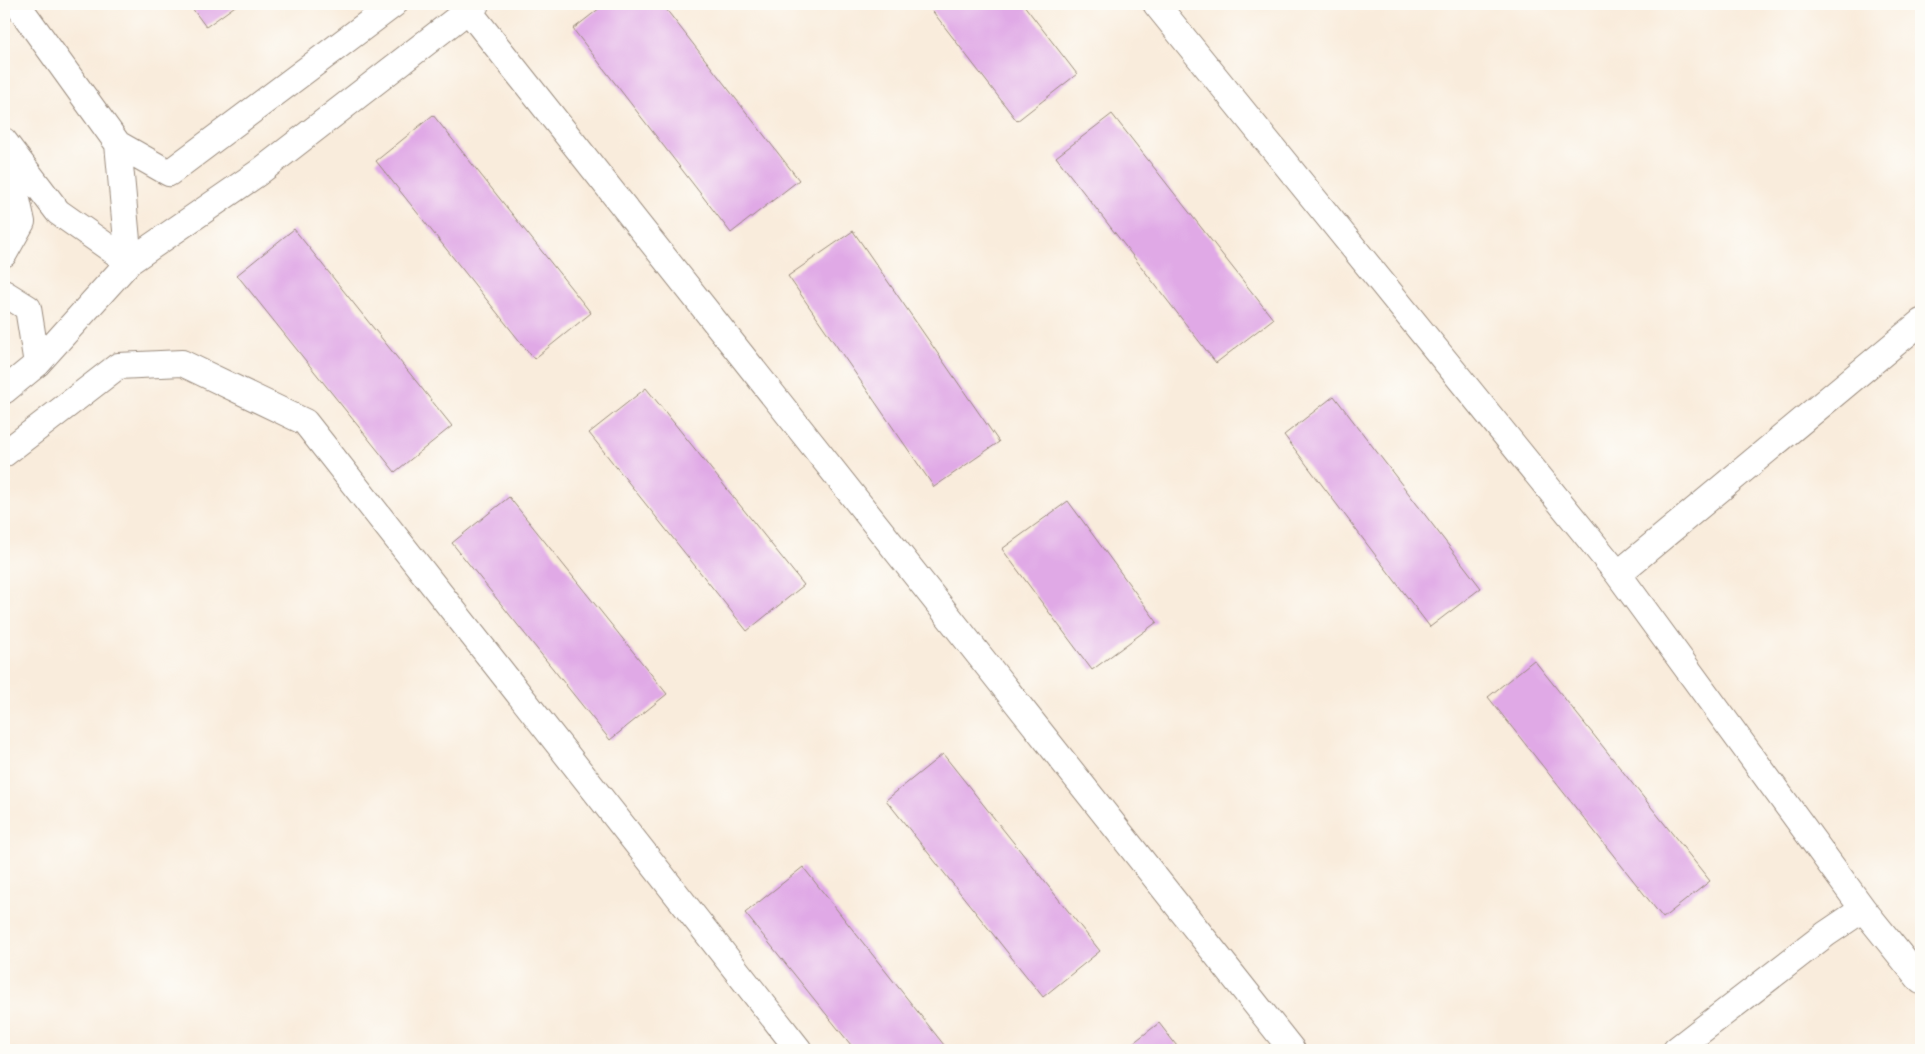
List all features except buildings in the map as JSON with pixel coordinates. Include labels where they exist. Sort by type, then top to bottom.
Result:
[{"type":"street","points":[[18,4],[118,144],[169,173],[394,4]]},
{"type":"street","points":[[1156,4],[1618,574],[1863,909],[1921,981]]},
{"type":"street","points":[[4,391],[37,364],[129,262],[258,173],[472,7],[1292,1050]]},
{"type":"street","points":[[4,142],[58,212],[129,262]]},
{"type":"street","points":[[4,142],[22,222],[4,254]]},
{"type":"street","points":[[118,144],[129,262]]},
{"type":"street","points":[[4,293],[28,308],[37,364]]},
{"type":"street","points":[[1618,574],[1921,322]]},
{"type":"street","points":[[4,454],[118,366],[182,363],[305,422],[799,1050]]},
{"type":"street","points":[[1676,1050],[1826,934],[1863,909]]}]
